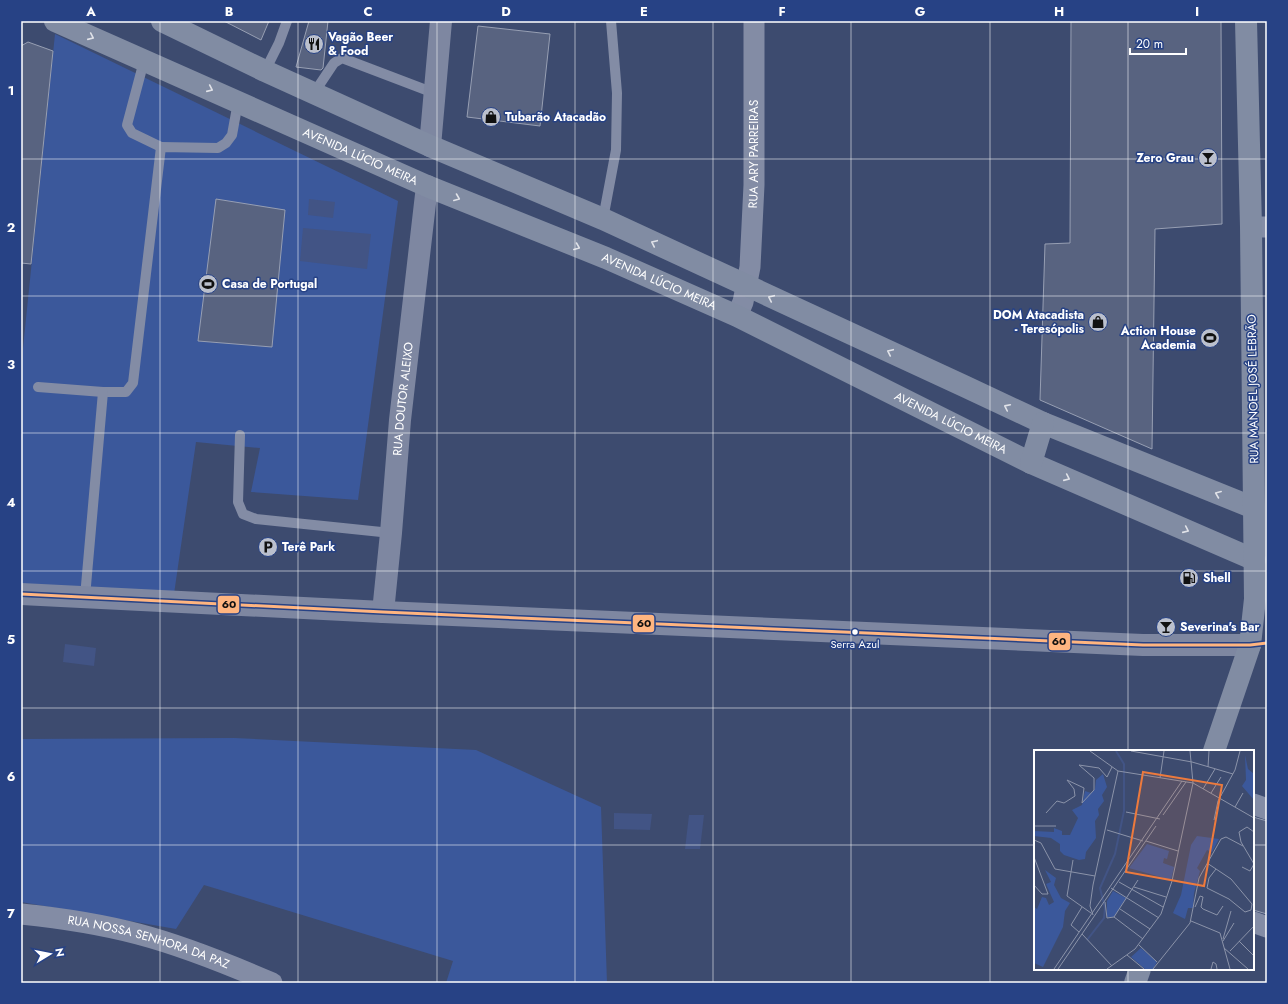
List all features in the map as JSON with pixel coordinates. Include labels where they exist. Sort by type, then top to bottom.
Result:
[{"type":"main road","name":"AVENIDA LÚCIO MEIRA","points":[[55,21],[427,186],[606,258],[737,316],[1031,463],[1255,560]]},
{"type":"main road","points":[[162,21],[265,72],[430,146],[603,219],[1043,423],[1254,508]]},
{"type":"main road","points":[[430,146],[441,21]]},
{"type":"main road","name":"RUA MANOEL JOSÉ LEBRÃO","points":[[1214,750],[1259,644],[1255,599],[1254,508],[1259,227],[1246,21]]},
{"type":"main road","name":"RUA DOUTOR ALEIXO","points":[[383,612],[400,420],[427,186]]},
{"type":"main road","points":[[1031,463],[1043,423]]},
{"type":"main road","points":[[21,594],[383,612],[1143,645],[1259,644]]},
{"type":"main road","points":[[1135,983],[1140,970]]},
{"type":"street","name":"RUA ARY PARREIRAS","points":[[737,316],[743,302],[750,267],[754,185],[754,21]]},
{"type":"street","points":[[1254,804],[1267,809]]},
{"type":"street","name":"RUA NOSSA SENHORA DA PAZ","points":[[21,914],[138,934],[218,961],[272,983]]},
{"type":"street","points":[[1254,922],[1267,927]]},
{"type":"lane","points":[[265,72],[279,43],[287,21]]},
{"type":"lane","points":[[603,219],[616,150],[617,93],[611,21]]},
{"type":"lane","points":[[314,94],[334,63],[342,58],[434,93]]},
{"type":"lane","points":[[144,61],[127,125],[132,133],[161,146],[218,148],[226,143],[232,136],[238,102]]},
{"type":"lane","points":[[38,387],[103,392],[126,392],[133,383],[161,146]]},
{"type":"lane","points":[[85,597],[103,392]]},
{"type":"lane","points":[[240,435],[238,502],[242,514],[256,518],[391,533]]},
{"type":"shaded area","name":"Casa de Portugal","points":[[55,34],[398,201],[358,500],[251,492],[260,448],[196,442],[174,594],[21,586],[21,368]]},
{"type":"shaded area","points":[[309,199],[335,202],[333,218],[308,215]]},
{"type":"shaded area","points":[[303,228],[371,234],[367,269],[300,261]]},
{"type":"shaded area","points":[[65,644],[96,648],[94,666],[63,662]]},
{"type":"shaded area","points":[[234,738],[476,750],[601,807],[607,983],[446,983],[453,961],[204,885],[176,929],[21,902],[21,739]]},
{"type":"shaded area","points":[[614,813],[652,814],[650,830],[614,829]]},
{"type":"shaded area","points":[[689,815],[704,815],[700,849],[685,849]]},
{"type":"building","points":[[224,21],[269,21],[261,40]]},
{"type":"building","name":"Vagão Beer & Food","points":[[309,21],[328,21],[323,68],[321,70],[296,67]]},
{"type":"building","points":[[1071,21],[1221,21],[1222,224],[1155,229],[1152,449],[1040,400],[1045,244],[1070,243]]},
{"type":"building","points":[[478,26],[550,34],[540,126],[467,117]]},
{"type":"building","points":[[28,42],[53,51],[31,264],[21,263],[21,46]]},
{"type":"building","points":[[216,199],[285,210],[272,347],[198,341]]},
{"type":"building","points":[[1254,817],[1267,821],[1267,914],[1254,910]]},
{"type":"transit line","name":"60","points":[[21,594],[383,612],[1143,645],[1250,645],[1267,643]]},
{"type":"place","name":"Vagão Beer & Food","points":[[314,44]]},
{"type":"place","name":"Tubarão Atacadão","points":[[491,117]]},
{"type":"place","name":"Zero Grau","points":[[1208,158]]},
{"type":"place","name":"Casa de Portugal","points":[[208,284]]},
{"type":"place","name":"DOM Atacadista - Teresópolis","points":[[1098,322]]},
{"type":"place","name":"Action House Academia","points":[[1210,338]]},
{"type":"place","name":"Terê Park","points":[[268,547]]},
{"type":"place","name":"Shell","points":[[1189,578]]},
{"type":"place","name":"Severina's Bar","points":[[1166,627]]},
{"type":"place","name":"Serra Azul","points":[[855,632]]}]
